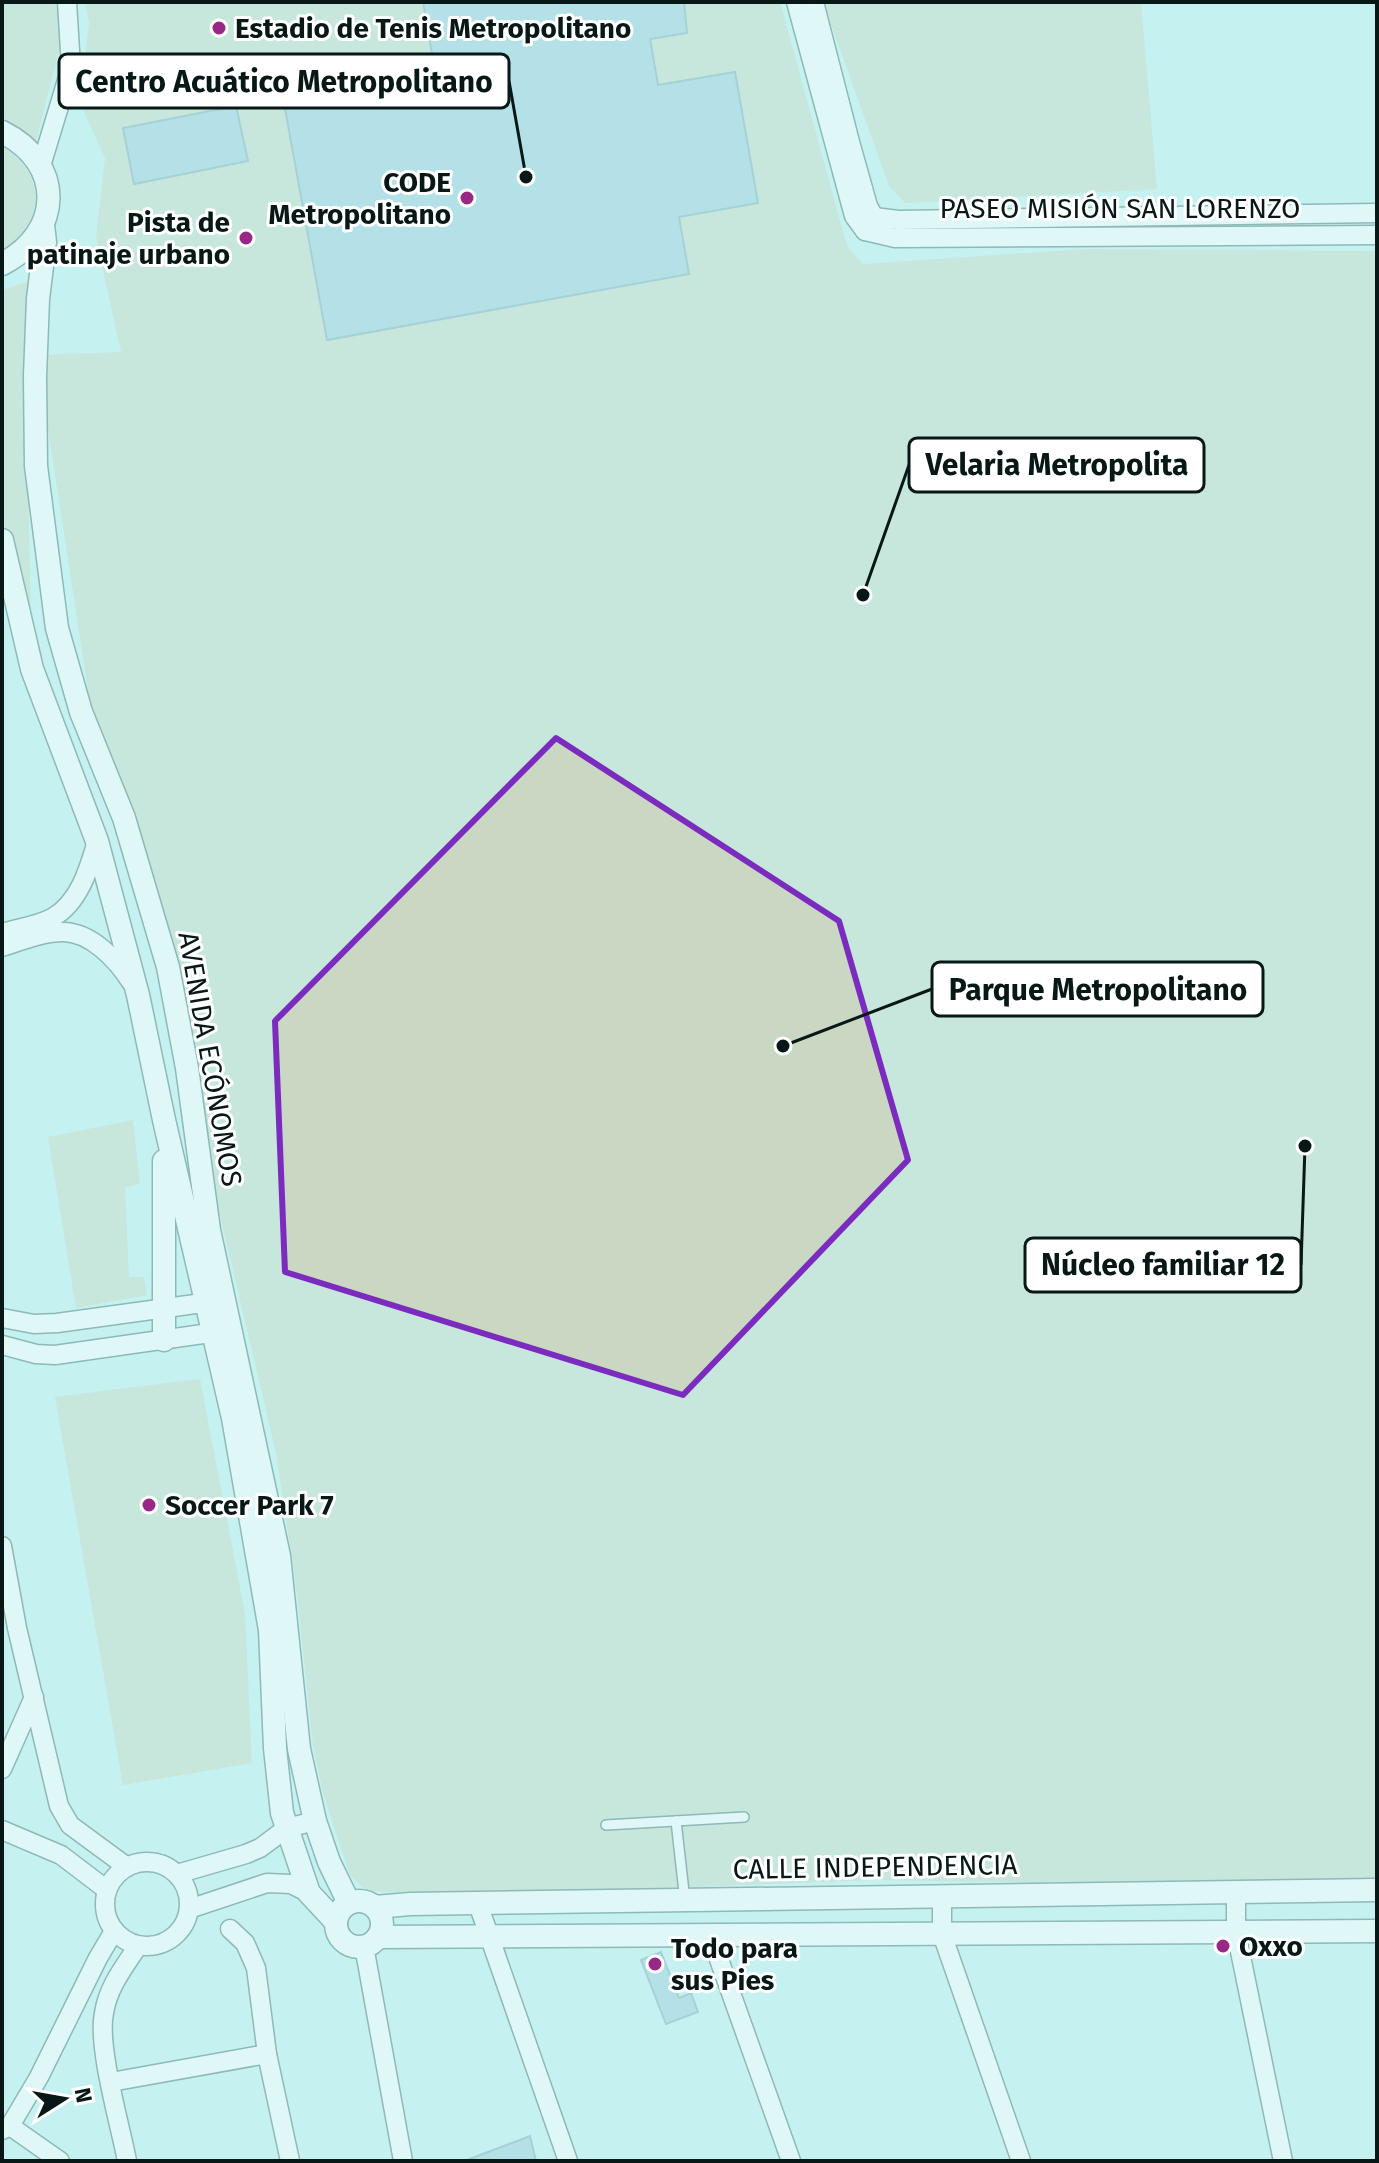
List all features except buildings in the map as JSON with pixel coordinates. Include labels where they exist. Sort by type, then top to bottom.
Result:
[{"type":"street","points":[[41,166],[71,67],[67,2]]},
{"type":"street","points":[[796,2],[854,216],[869,224]]},
{"type":"street","points":[[814,2],[868,206],[869,224]]},
{"type":"street","points":[[2,132],[31,151],[41,166]]},
{"type":"street","name":"AVENIDA ECÓNOMOS","points":[[41,166],[49,192],[43,225],[45,242],[38,299],[36,466],[48,575],[57,628],[76,697],[124,818],[154,913],[170,980],[190,1087],[215,1301]]},
{"type":"street","name":"PASEO MISIÓN SAN LORENZO","points":[[869,224],[898,220],[1377,213]]},
{"type":"street","name":"PASEO MISIÓN SAN LORENZO","points":[[869,224],[895,238],[1377,235]]},
{"type":"street","points":[[2,264],[19,255],[33,242],[43,225]]},
{"type":"street","name":"AVENIDA ECÓNOMOS","points":[[2,540],[32,669],[97,841],[138,995],[164,1120],[222,1332],[233,1418],[269,1557],[299,1749],[315,1821],[329,1862],[349,1903]]},
{"type":"street","points":[[45,708],[76,697]]},
{"type":"street","points":[[2,933],[51,918],[62,910],[81,886],[97,841]]},
{"type":"street","points":[[2,947],[54,932],[81,936],[117,963],[138,995]]},
{"type":"street","points":[[159,1093],[190,1087]]},
{"type":"street","points":[[164,1120],[164,1340]]},
{"type":"street","points":[[2,1318],[34,1324],[57,1323],[215,1301]]},
{"type":"street","points":[[2,1345],[36,1354],[55,1355],[222,1332]]},
{"type":"street","points":[[2,1546],[10,1629],[34,1697],[63,1815],[70,1825],[127,1867]]},
{"type":"street","name":"AVENIDA ECÓNOMOS","points":[[269,1557],[276,1761],[282,1813],[309,1893],[336,1922]]},
{"type":"street","points":[[2,1769],[34,1697]]},
{"type":"street","points":[[177,1874],[246,1854],[260,1848],[287,1828],[315,1821]]},
{"type":"street","points":[[2,1830],[61,1855],[107,1890]]},
{"type":"street","points":[[144,1862],[162,1864],[177,1874],[188,1896],[189,1909],[183,1926],[171,1939],[155,1946],[138,1946],[114,1931],[104,1905],[107,1890],[118,1873],[144,1862]]},
{"type":"street","points":[[189,1909],[267,1883],[291,1884],[309,1893]]},
{"type":"street","name":"CALLE INDEPENDENCIA","points":[[375,1907],[410,1904],[1377,1890]]},
{"type":"street","points":[[1236,1891],[1236,1932],[1283,2161]]},
{"type":"street","points":[[942,1896],[942,1934],[1021,2161]]},
{"type":"street","points":[[403,2161],[371,1942],[382,1921],[375,1907],[367,1902],[349,1903],[336,1922],[348,1944],[371,1942],[490,1938],[1377,1931]]},
{"type":"street","points":[[478,1904],[568,2161]]},
{"type":"street","points":[[230,1929],[245,1943],[256,1968],[267,2054],[290,2161]]},
{"type":"street","points":[[60,2161],[6,2128],[39,2077],[114,1931]]},
{"type":"street","points":[[711,1937],[791,2161]]},
{"type":"street","points":[[127,2161],[102,2034],[104,2011],[113,1984],[138,1946]]},
{"type":"street","points":[[78,1998],[104,2011]]},
{"type":"street","points":[[111,2082],[267,2054]]},
{"type":"lane","points":[[606,1825],[744,1817]]},
{"type":"lane","points":[[676,1821],[685,1901]]},
{"type":"highlighted area","points":[[556,738],[839,921],[908,1160],[683,1395],[285,1272],[275,1021]]},
{"type":"green space","points":[[2,2],[55,2],[63,35],[34,149],[2,126]]},
{"type":"green space","points":[[85,2],[780,2],[847,246],[863,264],[1086,249],[1377,251],[1377,1880],[1183,1880],[1126,1884],[875,1880],[642,1889],[382,1892],[363,1888],[350,1875],[323,1793],[313,1746],[297,1594],[276,1453],[212,1181],[88,690],[48,429],[43,355],[121,352],[96,238],[105,158],[80,103],[89,23]]},
{"type":"green space","points":[[823,2],[1141,2],[1157,189],[905,203],[889,186]]},
{"type":"green space","points":[[2,146],[27,171],[35,198],[27,226],[2,250]]},
{"type":"green space","points":[[36,279],[27,437],[31,622],[25,622],[2,514],[2,290]]},
{"type":"green space","points":[[133,1120],[140,1184],[125,1187],[129,1277],[144,1277],[147,1295],[76,1308],[48,1137]]},
{"type":"green space","name":"Soccer Park 7","points":[[200,1379],[245,1614],[252,1763],[123,1785],[55,1397]]},
{"type":"place","name":"Estadio de Tenis Metropolitano","points":[[219,28]]},
{"type":"place","name":"Centro Acuático Metropolitano","points":[[526,177]]},
{"type":"place","name":"CODE Metropolitano","points":[[467,198]]},
{"type":"place","name":"Pista de patinaje urbano","points":[[246,238]]},
{"type":"place","name":"Velaria Metropolita","points":[[863,595]]},
{"type":"place","name":"Parque Metropolitano","points":[[783,1046]]},
{"type":"place","name":"Núcleo familiar 12","points":[[1305,1146]]},
{"type":"place","name":"Soccer Park 7","points":[[149,1505]]},
{"type":"place","name":"Oxxo","points":[[1223,1946]]},
{"type":"place","name":"Todo para sus Pies","points":[[655,1964]]}]
